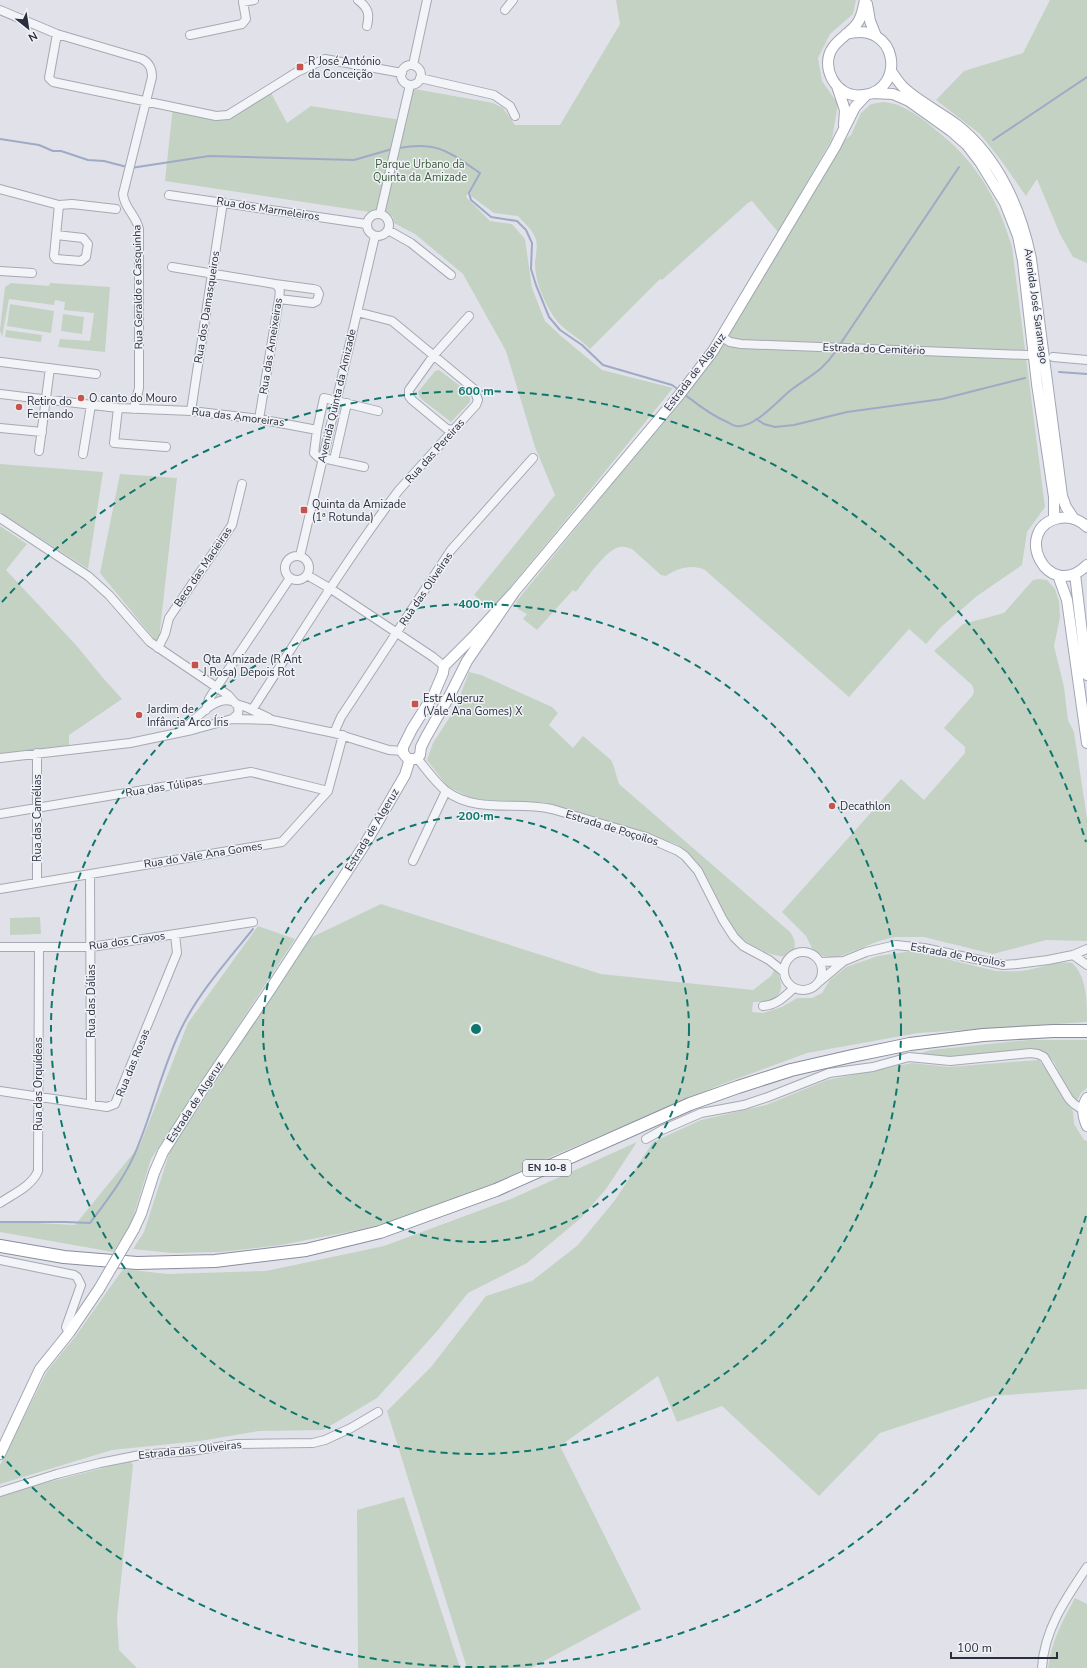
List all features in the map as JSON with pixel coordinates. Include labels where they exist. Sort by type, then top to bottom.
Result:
[{"type":"highway","name":"EN 10-8","points":[[0,1246],[64,1257],[137,1263],[215,1261],[306,1250],[380,1232],[496,1190],[690,1104],[791,1070],[910,1044],[983,1035],[1052,1031],[1087,1031]]},
{"type":"main road","name":"Estrada de Algeruz","points":[[844,130],[845,110],[837,86],[828,71],[828,58],[833,46],[860,20],[866,0]]},
{"type":"main road","name":"Estrada de Algeruz","points":[[404,748],[412,729],[434,694],[444,668],[515,591],[682,392],[722,337],[835,148],[855,107],[869,94],[884,84],[891,71],[892,61],[889,51],[884,43],[876,36],[868,15],[866,0]]},
{"type":"main road","points":[[846,34],[867,32],[876,36]]},
{"type":"main road","name":"Avenida José Saramago","points":[[891,71],[905,88],[952,121],[973,139],[993,165],[1012,198],[1024,230],[1031,259],[1062,496],[1066,507],[1074,519],[1087,527]]},
{"type":"main road","points":[[837,86],[850,94],[869,94]]},
{"type":"main road","name":"Avenida José Saramago","points":[[869,94],[893,94],[909,102],[951,131],[967,145],[997,188],[1012,219],[1021,247],[1023,261],[1037,384],[1054,497],[1054,519]]},
{"type":"main road","points":[[1074,519],[1060,517],[1046,524],[1040,531],[1036,540],[1037,557],[1048,571],[1058,575],[1066,576],[1075,574],[1087,566]]},
{"type":"main road","points":[[1075,574],[1087,675]]},
{"type":"main road","points":[[1058,575],[1067,600],[1087,743]]},
{"type":"main road","name":"Estrada de Algeruz","points":[[0,1454],[40,1369],[69,1333],[99,1288],[134,1229],[141,1214],[154,1173],[163,1152],[365,844],[414,759],[421,753],[421,747],[467,661],[515,591]]},
{"type":"main road","points":[[453,662],[459,665],[460,672],[458,677],[454,679],[447,679],[444,668],[453,662]]},
{"type":"main road","points":[[414,759],[406,757],[404,748],[412,741],[418,743],[421,747]]},
{"type":"main road","points":[[1087,1098],[1083,1110],[1087,1126]]},
{"type":"street","points":[[190,35],[242,24],[246,19],[243,2],[254,0]]},
{"type":"street","points":[[358,0],[365,5],[368,10],[369,15],[367,26]]},
{"type":"street","points":[[413,65],[427,0]]},
{"type":"street","points":[[505,10],[513,0]]},
{"type":"street","name":"Rua Geraldo e Casquinha","points":[[0,10],[57,34],[146,61],[152,72],[123,194],[124,202],[138,220],[139,229],[139,388],[134,409]]},
{"type":"street","points":[[57,34],[49,78],[53,82],[216,116],[228,115],[297,72],[325,59],[402,73]]},
{"type":"street","points":[[413,65],[419,69],[421,73],[417,83],[410,85],[403,81],[402,73],[406,67],[413,65]]},
{"type":"street","points":[[420,78],[494,95],[510,106],[515,116]]},
{"type":"street","points":[[380,214],[410,85]]},
{"type":"street","points":[[0,189],[59,205],[72,204],[116,209]]},
{"type":"street","name":"Rua dos Marmeleiros","points":[[169,195],[366,224]]},
{"type":"street","name":"Rua dos Damasqueiros","points":[[191,411],[223,202]]},
{"type":"street","points":[[56,235],[83,238],[88,244],[86,257],[81,261],[55,259],[54,256],[56,235],[59,205]]},
{"type":"street","points":[[380,214],[387,219],[389,223],[388,230],[384,235],[375,236],[368,231],[366,224],[371,215],[380,214]]},
{"type":"street","points":[[388,230],[411,242],[451,275]]},
{"type":"street","name":"Avenida Quinta da Amizade","points":[[300,556],[375,236]]},
{"type":"street","name":"Rua das Ameixeiras","points":[[172,267],[275,284],[279,286],[280,299],[259,419]]},
{"type":"street","points":[[0,271],[32,273]]},
{"type":"street","points":[[275,284],[313,289],[317,290],[319,294],[317,301],[313,303],[280,299]]},
{"type":"street","name":"Rua das Pereiras","points":[[252,710],[331,589],[399,490],[476,405],[478,400],[474,389],[392,321],[357,312]]},
{"type":"street","points":[[454,430],[447,429],[412,400],[409,396],[409,390],[434,355],[469,316]]},
{"type":"street","name":"Estrada do Cemitério","points":[[722,337],[730,342],[742,344],[1027,356]]},
{"type":"street","points":[[1053,357],[1087,360]]},
{"type":"street","points":[[1,362],[96,374]]},
{"type":"street","points":[[40,451],[50,368]]},
{"type":"street","name":"Rua das Amoreiras","points":[[0,394],[118,408],[191,411],[259,419],[317,430]]},
{"type":"street","points":[[364,467],[316,456],[314,453],[324,398],[378,411]]},
{"type":"street","points":[[334,460],[347,403]]},
{"type":"street","points":[[83,454],[91,405]]},
{"type":"street","points":[[118,408],[114,443],[166,447]]},
{"type":"street","points":[[0,428],[42,432]]},
{"type":"street","name":"Rua das Oliveiras","points":[[334,733],[341,717],[451,550],[533,458]]},
{"type":"street","name":"Beco das Macieiras","points":[[158,648],[165,634],[169,618],[232,525],[242,484]]},
{"type":"street","points":[[0,518],[74,566],[99,585],[118,604],[146,638],[158,648],[228,695],[236,703],[239,710],[238,714],[232,719]]},
{"type":"street","points":[[300,556],[307,561],[309,566],[307,575],[299,580],[290,578],[285,570],[287,561],[290,558],[300,556]]},
{"type":"street","points":[[307,575],[331,589],[397,633],[444,668]]},
{"type":"street","points":[[215,722],[208,721],[204,715],[209,699],[290,578]]},
{"type":"street","points":[[179,732],[214,703],[220,701],[230,701],[236,703],[272,720]]},
{"type":"street","points":[[0,758],[130,743],[192,730],[215,722],[232,719],[272,720],[343,735],[389,750],[404,748]]},
{"type":"street","name":"Rua do Vale Ana Gomes","points":[[0,889],[282,842],[328,792],[343,735]]},
{"type":"street","name":"Rua das Camélias","points":[[37,753],[37,883]]},
{"type":"street","name":"Estrada de Poçoilos","points":[[414,759],[446,791],[471,803],[485,805],[542,807],[552,809],[646,837],[678,850],[698,871],[734,938],[743,946],[769,960],[784,972],[787,981],[794,988],[808,990],[844,962],[866,952],[896,945],[924,948],[1003,965],[1033,962],[1074,955],[1087,949]]},
{"type":"street","name":"Rua das Túlipas","points":[[0,814],[250,772],[328,792]]},
{"type":"street","points":[[413,861],[446,791]]},
{"type":"street","name":"Rua das Dálias","points":[[90,874],[91,1105]]},
{"type":"street","name":"Rua dos Cravos","points":[[0,947],[90,947],[253,922]]},
{"type":"street","name":"Rua das Rosas","points":[[0,1092],[111,1107],[118,1102],[177,953],[175,934]]},
{"type":"street","name":"Rua das Orquídeas","points":[[0,1203],[29,1183],[36,1176],[38,1171],[39,947]]},
{"type":"street","name":"Estrada de Poçoilos","points":[[769,960],[787,960],[792,955],[804,952],[814,955],[821,962],[844,962]]},
{"type":"street","points":[[1074,955],[1087,965]]},
{"type":"street","points":[[784,972],[787,960]]},
{"type":"street","points":[[819,982],[822,970],[821,962]]},
{"type":"street","points":[[763,1006],[771,1006],[780,1001],[794,988]]},
{"type":"street","points":[[646,1139],[701,1113],[744,1105],[829,1074],[873,1067],[909,1057],[950,1061],[1038,1054],[1044,1057],[1069,1099],[1083,1110]]},
{"type":"street","points":[[0,1260],[74,1275],[77,1277],[81,1285],[66,1327],[69,1333]]},
{"type":"street","name":"Estrada das Oliveiras","points":[[0,1492],[64,1472],[140,1455],[191,1452],[237,1444],[313,1443],[326,1440],[351,1428],[378,1412]]},
{"type":"street","points":[[1042,1668],[1043,1656],[1053,1624],[1060,1609],[1087,1567]]},
{"type":"green space","name":"Parque Urbano da Quinta da Amizade","points":[[616,0],[856,0],[853,14],[830,34],[818,58],[822,81],[838,104],[832,139],[778,232],[752,201],[748,203],[662,280],[660,279],[590,349],[556,320],[540,291],[535,271],[537,243],[531,230],[518,216],[494,213],[471,196],[471,192],[477,180],[466,197],[490,221],[512,224],[525,239],[532,288],[545,321],[561,336],[602,370],[673,388],[492,609],[474,595],[555,495],[535,447],[506,351],[463,274],[415,234],[394,223],[393,217],[387,212],[370,212],[165,181],[173,106],[216,116],[271,93],[287,123],[311,106],[401,120],[409,88],[493,103],[503,108],[515,125],[560,125],[620,24]]},
{"type":"green space","points":[[1050,0],[1087,0],[1087,263],[1073,257],[1060,234],[1037,179],[1026,196],[980,134],[936,100],[964,71],[1023,53]]},
{"type":"green space","points":[[884,102],[900,106],[918,116],[942,135],[967,159],[986,185],[1000,214],[1012,247],[1045,507],[1027,532],[1022,565],[977,596],[941,627],[926,644],[909,629],[849,697],[705,570],[690,567],[680,569],[666,576],[661,575],[632,549],[626,547],[615,549],[602,559],[576,592],[573,590],[537,630],[523,619],[527,614],[518,609],[516,602],[683,397],[841,143],[851,135],[861,113],[871,104]]},
{"type":"green space","points":[[11,283],[49,286],[50,283],[110,287],[105,352],[58,347],[60,339],[90,341],[94,313],[64,310],[65,302],[55,300],[54,305],[9,299],[2,337],[0,330],[5,287]]},
{"type":"green space","points":[[10,304],[54,311],[51,333],[7,326]]},
{"type":"green space","points":[[63,314],[84,317],[82,334],[61,331]]},
{"type":"green space","points":[[6,330],[42,335],[41,342],[5,337]]},
{"type":"green space","points":[[439,370],[468,392],[470,396],[470,402],[451,422],[420,398],[418,392],[435,371]]},
{"type":"green space","points":[[0,464],[103,472],[88,569],[0,512]]},
{"type":"green space","points":[[120,474],[177,478],[159,639],[156,641],[100,573]]},
{"type":"green space","points":[[0,526],[27,544],[6,570],[76,645],[122,699],[69,735],[69,746],[0,754]]},
{"type":"green space","points":[[1033,580],[1047,580],[1055,589],[1059,601],[1060,617],[1054,646],[1064,687],[1068,720],[1074,732],[1087,819],[1087,941],[1046,940],[993,954],[924,937],[895,937],[879,941],[838,957],[823,956],[816,952],[812,948],[806,936],[782,912],[901,779],[924,800],[965,753],[965,747],[944,728],[973,695],[974,690],[972,685],[934,651],[963,624],[1004,613]]},
{"type":"green space","points":[[469,672],[481,675],[552,707],[558,713],[549,725],[573,748],[583,736],[611,760],[619,784],[790,932],[794,938],[795,944],[794,949],[790,954],[784,956],[767,953],[743,940],[734,930],[727,918],[701,867],[686,851],[676,844],[599,818],[544,802],[481,801],[447,786],[427,760],[433,743],[455,709]]},
{"type":"green space","points":[[381,904],[601,974],[753,990],[771,976],[775,969],[781,984],[778,995],[775,998],[765,1002],[753,1002],[752,1012],[763,1013],[782,1007],[797,998],[812,998],[822,993],[830,980],[846,967],[878,956],[913,951],[996,971],[1024,971],[1055,964],[1072,963],[1077,968],[1083,982],[1086,998],[1087,1022],[918,1033],[807,1053],[720,1085],[555,1155],[487,1187],[395,1221],[281,1245],[221,1252],[172,1253],[133,1249],[144,1232],[170,1151],[310,938]]},
{"type":"green space","points":[[40,917],[41,934],[10,935],[10,918]]},
{"type":"green space","points":[[258,926],[295,939],[151,1159],[131,1224],[113,1252],[0,1232],[0,1221],[75,1225],[140,1145],[188,1023]]},
{"type":"green space","points":[[1029,1040],[1087,1040],[1087,1088],[1081,1093],[1077,1101],[1068,1091],[1054,1062],[1043,1051],[941,1058],[921,1053],[931,1050]]},
{"type":"green space","points":[[1039,1060],[1052,1078],[1062,1097],[1073,1111],[1074,1124],[1084,1140],[1087,1141],[1087,1389],[993,1396],[880,1433],[819,1496],[722,1406],[677,1422],[658,1376],[560,1446],[641,1609],[531,1668],[467,1668],[387,1411],[431,1367],[486,1296],[532,1281],[578,1245],[615,1200],[653,1142],[701,1120],[766,1105],[827,1080],[912,1063],[948,1067]]},
{"type":"green space","points":[[637,1142],[606,1189],[581,1218],[527,1263],[468,1293],[438,1330],[377,1398],[323,1430],[259,1431],[200,1441],[112,1450],[0,1484],[0,1465],[47,1371],[75,1337],[123,1269],[167,1274],[266,1271],[384,1246],[511,1199]]},
{"type":"green space","points":[[130,1461],[133,1465],[117,1618],[119,1650],[137,1668],[0,1668],[0,1497],[22,1489]]},
{"type":"green space","points":[[404,1497],[460,1668],[358,1668],[357,1510]]},
{"type":"green space","points":[[1075,1598],[1087,1604],[1087,1668],[1048,1668],[1055,1640]]},
{"type":"waterway","points":[[993,140],[1087,77]]},
{"type":"waterway","points":[[0,139],[39,145],[53,151],[61,151],[88,160],[104,161],[127,167]]},
{"type":"waterway","points":[[399,148],[412,146],[434,147],[460,159],[480,173],[469,193],[471,200],[491,217],[517,221],[526,230],[532,243],[531,269],[536,285],[549,317],[560,330],[582,345],[603,365],[672,385],[679,390]]},
{"type":"waterway","points":[[131,168],[209,156],[354,160],[392,149]]},
{"type":"waterway","points":[[841,343],[959,167]]},
{"type":"waterway","points":[[684,394],[703,409],[719,418],[735,426],[743,426],[758,419],[791,390],[820,369],[835,352]]},
{"type":"waterway","points":[[1059,372],[1087,374]]},
{"type":"waterway","points":[[756,419],[764,424],[775,427],[794,425],[847,412],[942,399],[1025,378]]},
{"type":"waterway","points":[[0,1222],[90,1223],[117,1186],[134,1157],[169,1056],[189,1014],[215,976],[253,929]]},
{"type":"place","name":"R José António da Conceição","points":[[300,67]]},
{"type":"place","name":"O canto do Mouro","points":[[81,398]]},
{"type":"place","name":"Retiro do Fernando","points":[[19,407]]},
{"type":"place","name":"Quinta da Amizade (1ª Rotunda)","points":[[304,510]]},
{"type":"place","name":"Qta Amizade (R Ant J Rosa) Depois Rot","points":[[195,665]]},
{"type":"place","name":"Estr Algeruz (Vale Ana Gomes) X","points":[[415,704]]},
{"type":"place","name":"Jardim de Infância Arco Íris","points":[[139,715]]},
{"type":"place","name":"Decathlon","points":[[832,806]]}]
